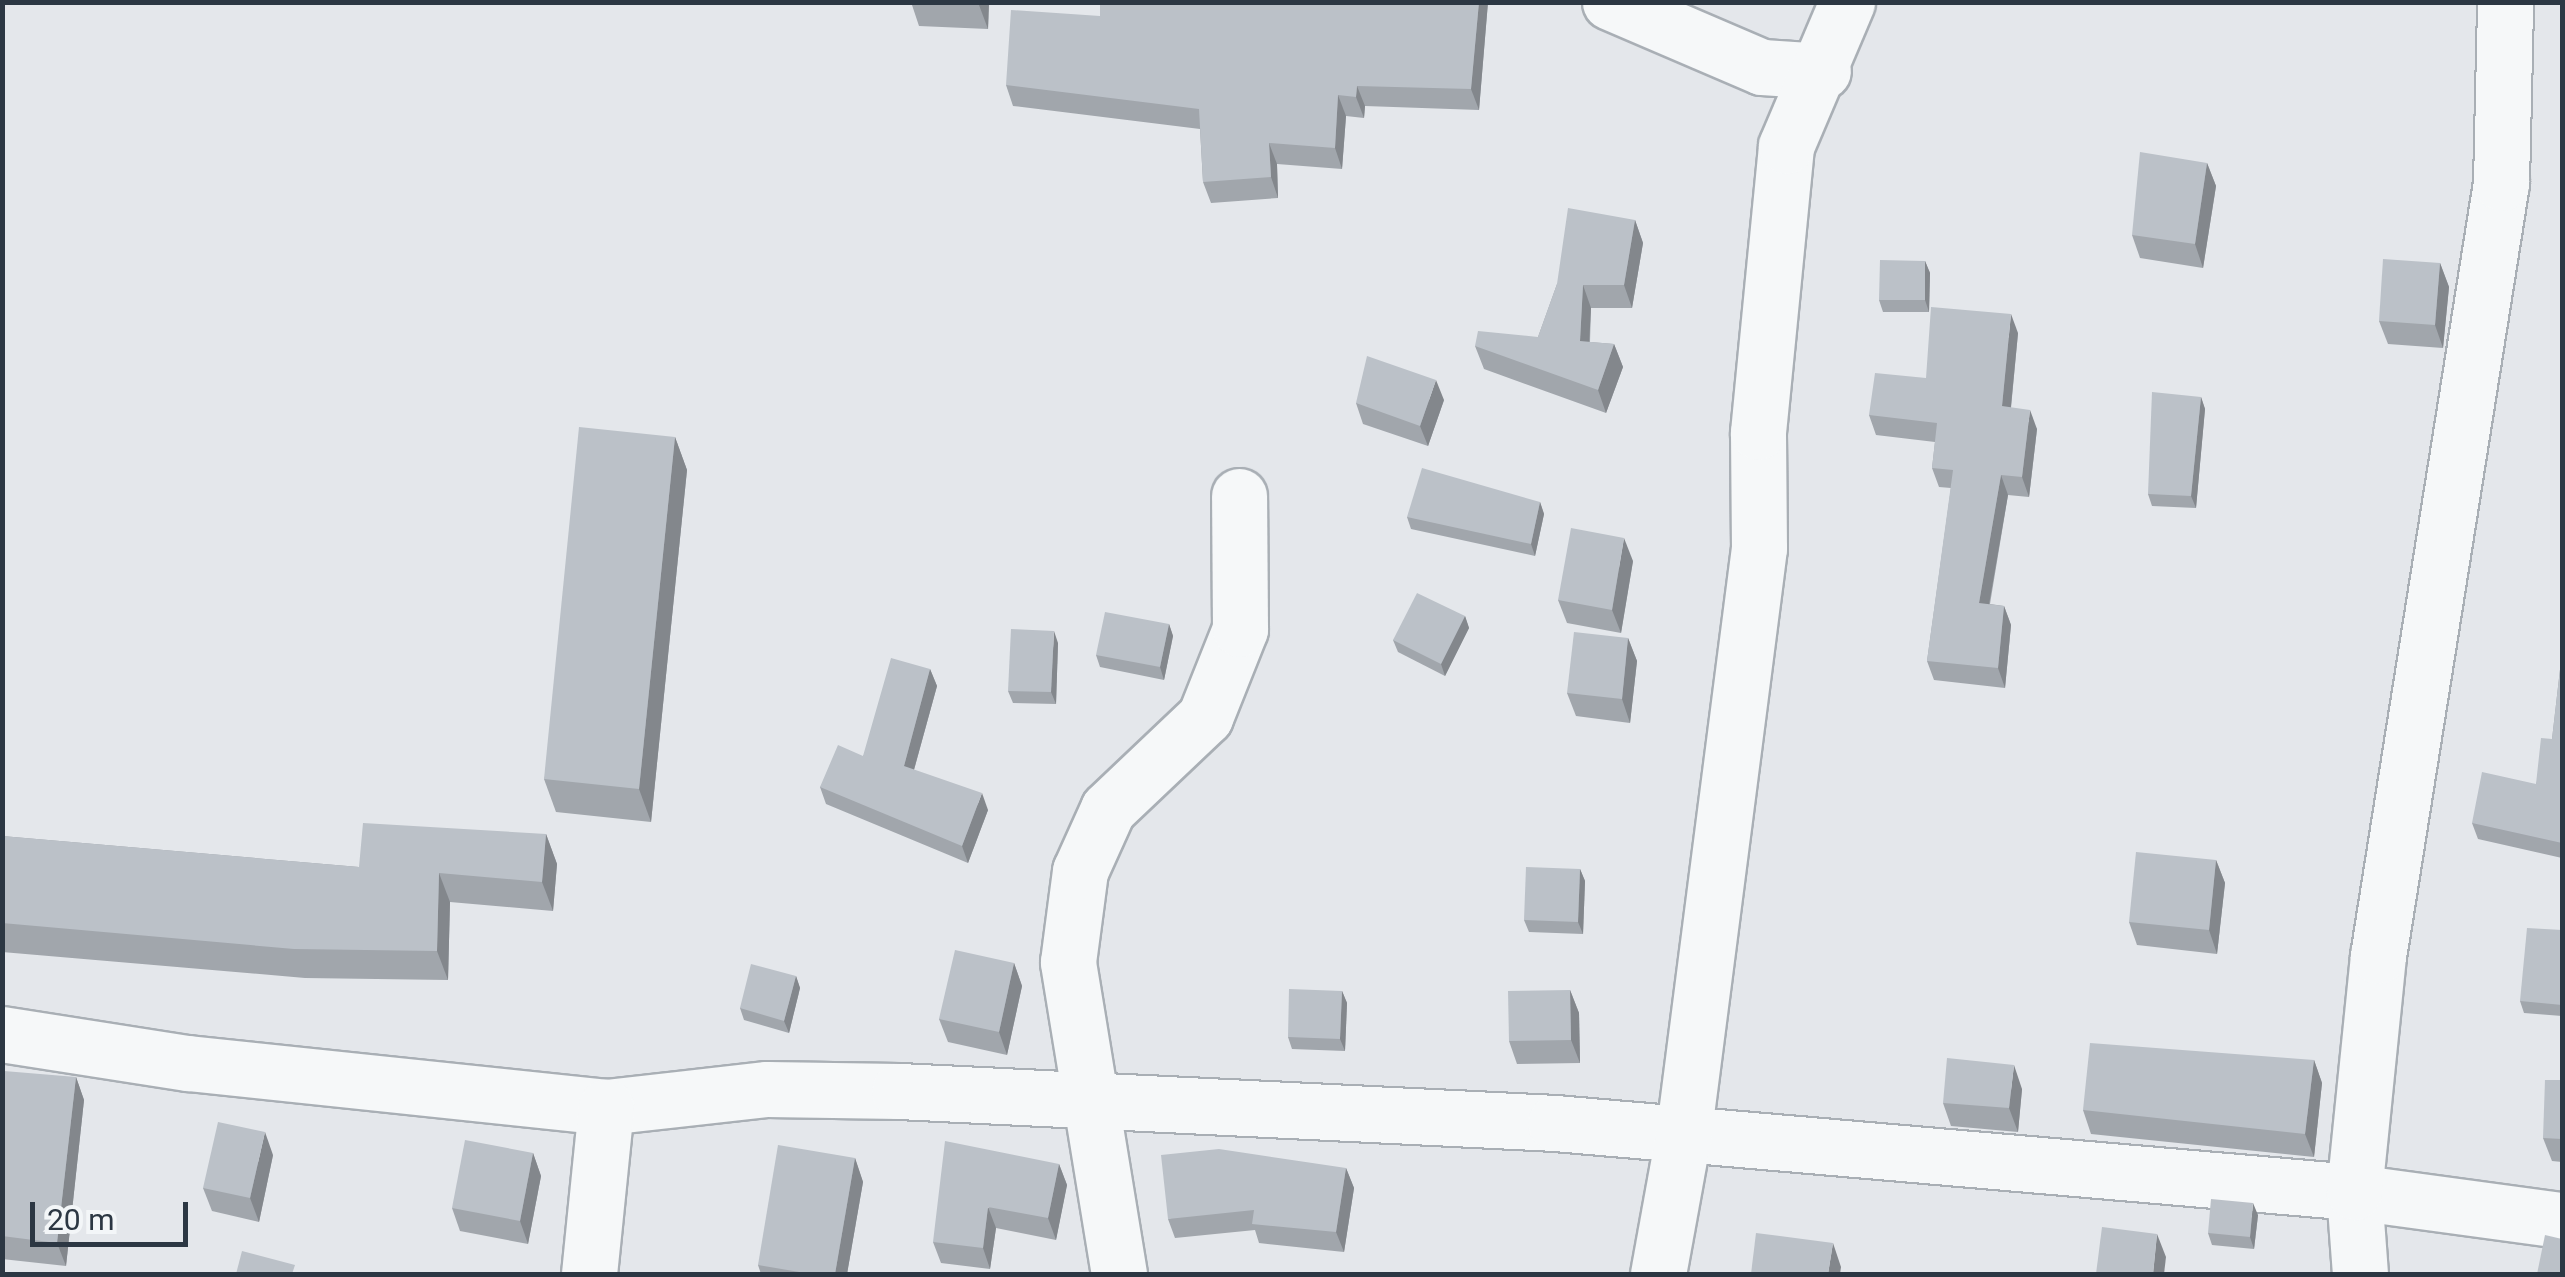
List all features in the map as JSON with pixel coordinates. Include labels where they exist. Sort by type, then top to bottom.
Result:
[{"type":"street","points":[[1610,2],[1762,67],[1822,71]]},
{"type":"street","points":[[1658,1274],[1683,1136],[1759,548],[1758,432],[1786,146],[1822,71],[1847,2]]},
{"type":"street","points":[[2360,1274],[2354,1192],[2378,956],[2500,182],[2505,2]]},
{"type":"street","points":[[1119,1274],[1068,962],[1080,871],[1108,808],[1205,716],[1240,629],[1238,496]]},
{"type":"street","points":[[2,1034],[188,1063],[606,1107],[768,1089],[1555,1123],[2354,1192],[2562,1220]]},
{"type":"street","points":[[588,1274],[606,1107]]},
{"type":"building","points":[[912,2],[979,2],[979,5]]},
{"type":"building","points":[[1100,2],[1479,2],[1471,89],[1357,86],[1356,97],[1338,95],[1335,148],[1269,143],[1271,177],[1203,182],[1199,109],[1006,85],[1011,10],[1100,16]]},
{"type":"building","points":[[2140,152],[2207,163],[2195,244],[2132,235]]},
{"type":"building","points":[[1568,208],[1635,220],[1624,285],[1583,285],[1580,341],[1614,344],[1598,390],[1475,346],[1478,331],[1538,337],[1557,284]]},
{"type":"building","points":[[2383,259],[2440,263],[2435,325],[2379,321]]},
{"type":"building","points":[[1880,260],[1925,261],[1925,300],[1879,300]]},
{"type":"building","points":[[1931,307],[2011,314],[2002,406],[2030,410],[2022,477],[2001,475],[1979,603],[2004,606],[1998,668],[1927,661],[1953,470],[1932,468],[1937,423],[1869,415],[1875,373],[1926,378]]},
{"type":"building","points":[[1367,356],[1436,380],[1420,426],[1356,403]]},
{"type":"building","points":[[2152,392],[2201,397],[2191,496],[2148,494]]},
{"type":"building","points":[[579,427],[675,437],[639,789],[544,779]]},
{"type":"building","points":[[1422,468],[1540,502],[1531,544],[1407,517]]},
{"type":"building","points":[[1571,528],[1624,538],[1612,610],[1558,600]]},
{"type":"building","points":[[1417,593],[1465,616],[1441,664],[1393,640]]},
{"type":"building","points":[[1105,612],[1169,624],[1160,667],[1096,655]]},
{"type":"building","points":[[1011,629],[1054,631],[1051,692],[1008,691]]},
{"type":"building","points":[[1574,632],[1628,638],[1622,699],[1567,693]]},
{"type":"building","points":[[2562,652],[2562,843],[2472,823],[2482,772],[2536,784],[2541,738],[2552,739]]},
{"type":"building","points":[[891,658],[930,669],[904,766],[982,793],[962,846],[820,787],[838,745],[863,756]]},
{"type":"building","points":[[363,823],[546,834],[542,882],[439,873],[437,951],[294,949],[2,923],[2,836],[359,867]]},
{"type":"building","points":[[2136,852],[2216,860],[2209,930],[2129,922]]},
{"type":"building","points":[[1526,867],[1580,869],[1578,922],[1524,920]]},
{"type":"building","points":[[2527,928],[2562,930],[2562,1005],[2520,1001]]},
{"type":"building","points":[[955,950],[1014,963],[999,1032],[939,1019]]},
{"type":"building","points":[[751,964],[796,976],[784,1021],[740,1008]]},
{"type":"building","points":[[1289,989],[1342,991],[1340,1039],[1288,1037]]},
{"type":"building","points":[[1570,990],[1571,1040],[1509,1041],[1508,991]]},
{"type":"building","points":[[2090,1043],[2314,1060],[2305,1134],[2083,1110]]},
{"type":"building","points":[[1947,1058],[2014,1065],[2009,1108],[1943,1103]]},
{"type":"building","points":[[4,1071],[76,1077],[57,1243],[2,1236]]},
{"type":"building","points":[[2545,1080],[2562,1080],[2562,1139],[2543,1138]]},
{"type":"building","points":[[218,1122],[265,1132],[250,1198],[203,1188]]},
{"type":"building","points":[[465,1140],[533,1153],[520,1221],[452,1208]]},
{"type":"building","points":[[945,1141],[1059,1164],[1048,1218],[988,1207],[983,1248],[933,1242]]},
{"type":"building","points":[[778,1145],[855,1158],[835,1274],[758,1265]]},
{"type":"building","points":[[1219,1149],[1346,1168],[1336,1232],[1252,1224],[1254,1210],[1168,1219],[1161,1155]]},
{"type":"building","points":[[2211,1199],[2253,1203],[2250,1237],[2208,1233]]},
{"type":"building","points":[[2102,1227],[2157,1234],[2153,1274],[2096,1274]]},
{"type":"building","points":[[1756,1233],[1833,1243],[1828,1274],[1751,1274]]},
{"type":"building","points":[[2545,1235],[2562,1239],[2562,1274],[2537,1274]]},
{"type":"building","points":[[242,1251],[295,1265],[292,1274],[236,1274]]}]
